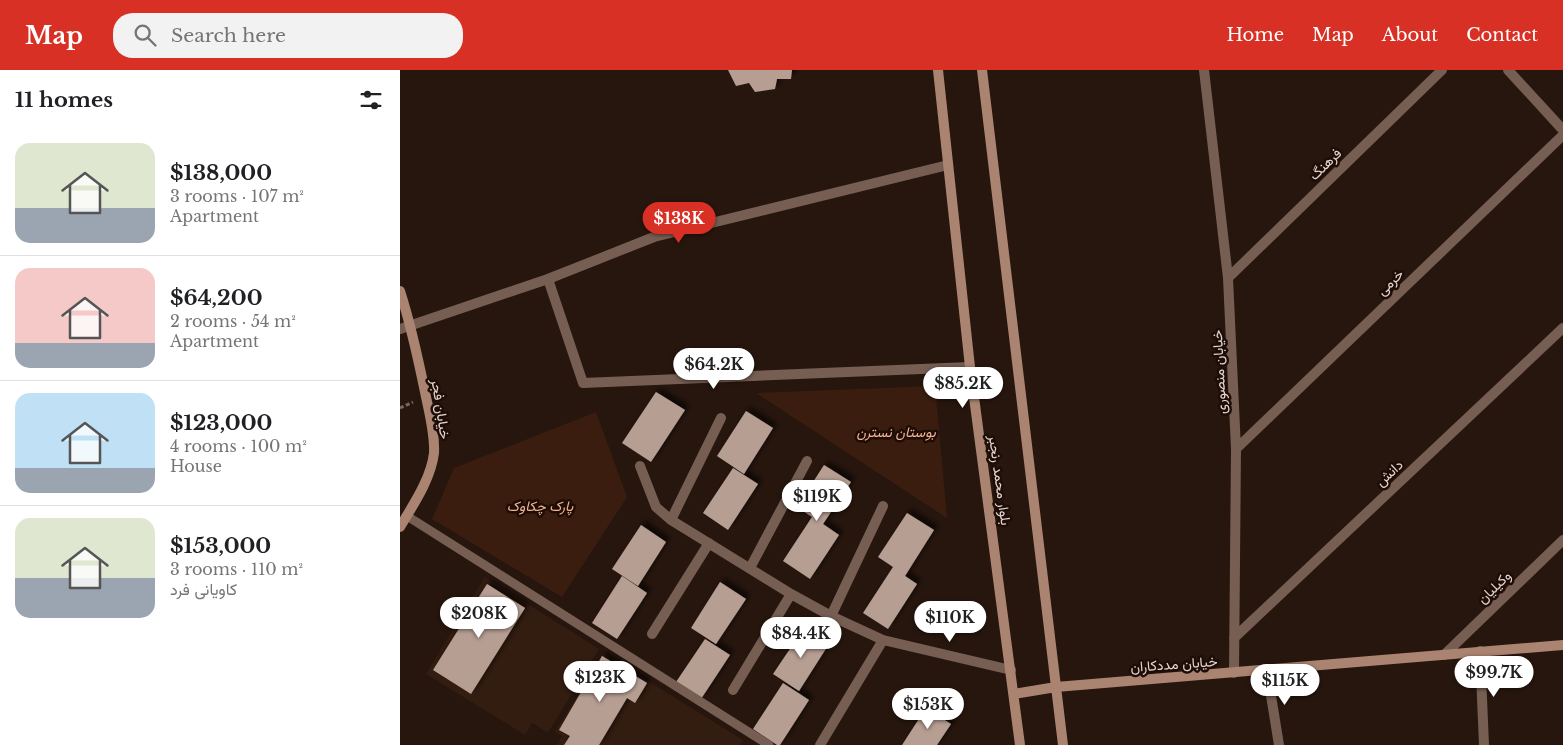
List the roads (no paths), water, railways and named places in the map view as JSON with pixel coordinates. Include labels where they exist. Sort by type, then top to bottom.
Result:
[{"type":"street","name":"بلوار محمد رنجبر","points":[[938,70],[970,367],[1020,745]]},
{"type":"street","points":[[982,70],[1063,745]]},
{"type":"street","name":"خیابان منصوری","points":[[1204,70],[1228,278],[1236,449],[1234,673]]},
{"type":"street","name":"فرهنگ","points":[[1228,278],[1442,70]]},
{"type":"street","points":[[1508,70],[1563,130]]},
{"type":"street","name":"خرمی","points":[[1236,449],[1563,135]]},
{"type":"street","points":[[400,329],[548,279],[654,237],[948,165]]},
{"type":"street","points":[[548,279],[583,383],[970,367]]},
{"type":"street","name":"خیابان فجر","points":[[400,291],[411,325],[433,429],[434,454],[428,476],[400,527]]},
{"type":"street","name":"دانش","points":[[1234,638],[1563,328]]},
{"type":"street","points":[[671,520],[721,418]]},
{"type":"street","points":[[750,568],[807,461]]},
{"type":"street","points":[[640,466],[656,507],[671,520],[791,594],[831,616],[883,640],[1011,670]]},
{"type":"street","points":[[831,616],[883,506]]},
{"type":"street","name":"وکیلیان","points":[[1444,654],[1563,540]]},
{"type":"street","points":[[652,634],[709,543]]},
{"type":"street","points":[[733,690],[791,594]]},
{"type":"street","points":[[820,745],[883,640]]},
{"type":"street","name":"خیابان مددکاران","points":[[1014,694],[1056,687],[1563,645]]},
{"type":"street","points":[[1480,651],[1484,745]]},
{"type":"street","points":[[1266,671],[1279,745]]},
{"type":"lane","points":[[406,516],[770,745]]},
{"type":"park label","name":"بوستان نسترن","points":[[896,432]]},
{"type":"park label","name":"پارک چکاوک","points":[[540,506]]}]
